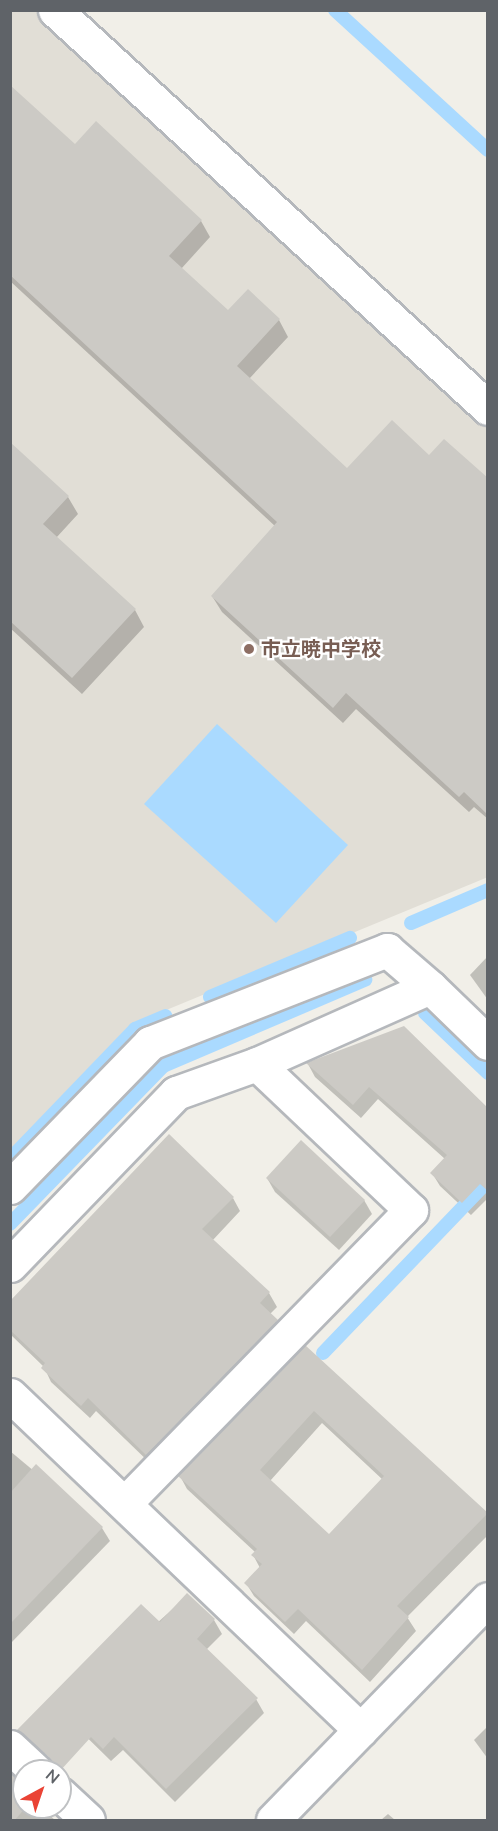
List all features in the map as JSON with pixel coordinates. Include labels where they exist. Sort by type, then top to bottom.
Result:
[{"type":"street","points":[[55,10],[488,408]]},
{"type":"street","points":[[10,1187],[150,1043],[387,950],[430,987],[488,1043]]},
{"type":"street","points":[[10,1265],[176,1093],[257,1064],[430,987]]},
{"type":"street","points":[[126,1502],[411,1210],[257,1064]]},
{"type":"street","points":[[10,1395],[126,1502],[361,1730]]},
{"type":"street","points":[[273,1821],[488,1599]]},
{"type":"street","points":[[10,1747],[23,1759]]},
{"type":"street","points":[[72,1806],[88,1821]]},
{"type":"shaded area","name":"市立暁中学校","points":[[38,10],[487,421],[488,877],[130,1025],[11,1149],[10,11]]},
{"type":"water","points":[[217,724],[348,845],[276,923],[144,804]]},
{"type":"building","points":[[10,85],[75,144],[96,121],[202,220],[169,256],[228,310],[248,289],[280,319],[237,366],[347,468],[392,420],[429,455],[444,439],[488,478],[488,815],[464,792],[459,797],[346,693],[333,708],[211,596],[277,522],[10,275]]},
{"type":"building","points":[[10,442],[69,496],[43,524],[136,609],[72,678],[10,621]]},
{"type":"building","points":[[404,1026],[488,1108],[488,1191],[480,1184],[462,1203],[430,1173],[447,1155],[369,1087],[353,1105],[306,1063]]},
{"type":"building","points":[[169,1134],[234,1197],[202,1229],[270,1292],[260,1303],[278,1320],[146,1455],[88,1398],[81,1406],[41,1368],[45,1363],[10,1330],[10,1301]]},
{"type":"building","points":[[301,1140],[365,1200],[330,1237],[266,1178]]},
{"type":"building","points":[[305,1345],[488,1513],[397,1606],[409,1617],[362,1670],[298,1609],[285,1622],[244,1583],[262,1564],[251,1555],[257,1549],[178,1476]],"holes":[[[314,1411],[384,1476],[329,1534],[260,1470]]]},
{"type":"building","points":[[36,1464],[103,1527],[10,1624],[10,1493]]},
{"type":"building","points":[[187,1593],[215,1619],[197,1639],[258,1698],[166,1789],[114,1737],[103,1749],[91,1737],[71,1759],[50,1759],[17,1730],[141,1604],[160,1622]]},
{"type":"building","points":[[10,1773],[12,1775],[12,1819],[16,1819],[10,1821]]},
{"type":"waterway","points":[[335,10],[488,150]]},
{"type":"waterway","points":[[411,923],[488,890]]},
{"type":"waterway","points":[[210,997],[350,938]]},
{"type":"waterway","points":[[10,1224],[163,1066],[365,980]]},
{"type":"waterway","points":[[425,1013],[488,1073]]},
{"type":"waterway","points":[[10,1159],[135,1029],[165,1016]]},
{"type":"waterway","points":[[323,1353],[488,1181]]},
{"type":"place","name":"市立暁中学校","points":[[249,649]]}]
